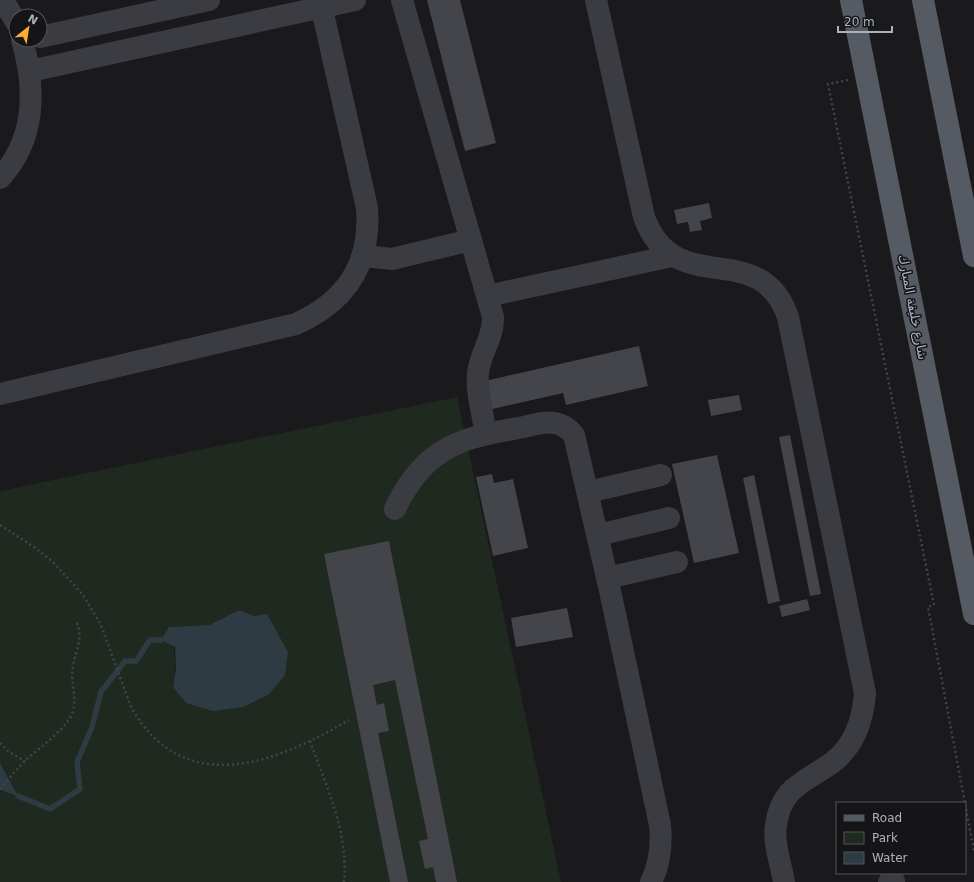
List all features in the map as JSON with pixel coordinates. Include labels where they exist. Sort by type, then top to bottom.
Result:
[{"type":"main road","name":"شارع خليفة المبارك","points":[[851,0],[974,614]]},
{"type":"main road","points":[[923,0],[974,256]]},
{"type":"lane","points":[[48,32],[209,0]]},
{"type":"lane","points":[[30,71],[321,4],[355,0]]},
{"type":"lane","points":[[402,0],[487,296],[493,324],[490,339],[481,357],[478,373],[486,434]]},
{"type":"lane","points":[[596,0],[644,217],[655,239],[672,256],[697,266],[734,270],[754,276],[772,289],[784,306],[863,680],[864,692],[862,718],[851,742],[834,761],[796,786],[784,801],[779,812],[775,838],[784,882]]},
{"type":"lane","points":[[0,394],[296,324],[325,309],[338,298],[357,271],[363,256],[367,240],[367,208],[321,4]]},
{"type":"lane","points":[[0,178],[16,156],[29,124],[32,90],[27,48]]},
{"type":"lane","points":[[363,256],[392,258],[471,240]]},
{"type":"lane","points":[[487,296],[672,256]]},
{"type":"lane","points":[[395,509],[410,481],[433,458],[446,449],[466,439],[486,434],[554,423],[566,427],[577,441],[660,825],[660,854],[657,868],[650,882]]},
{"type":"lane","points":[[588,492],[661,475]]},
{"type":"lane","points":[[598,536],[669,518]]},
{"type":"lane","points":[[607,578],[677,562]]},
{"type":"path","points":[[866,76],[828,84],[934,605],[928,607],[965,802]]},
{"type":"path","points":[[0,525],[34,546],[58,568],[82,595],[101,625],[122,684],[138,718],[154,738],[176,754],[196,761],[218,765],[247,764],[260,761],[310,741],[349,720]]},
{"type":"path","points":[[0,788],[26,761],[66,724],[73,712],[75,702],[72,677],[80,638],[80,629],[76,621]]},
{"type":"path","points":[[310,741],[335,810],[344,845],[344,882]]},
{"type":"path","points":[[0,744],[13,755],[26,761]]},
{"type":"path","points":[[966,808],[974,851]]},
{"type":"green space","points":[[457,397],[561,882],[0,882],[0,790],[17,796],[0,763],[0,491]],"holes":[[[239,610],[254,616],[267,614],[173,687],[175,657],[169,627],[209,625]]]},
{"type":"water","points":[[239,610],[254,616],[267,614],[288,652],[285,675],[269,694],[243,707],[213,711],[186,703],[173,687],[176,668],[175,647],[161,640],[169,627],[209,625]]},
{"type":"water","points":[[0,763],[18,796],[0,790]]},
{"type":"building","points":[[427,0],[460,0],[496,143],[465,151]]},
{"type":"building","points":[[709,203],[712,218],[700,221],[702,230],[690,232],[688,222],[677,224],[674,210]]},
{"type":"building","points":[[639,346],[648,386],[566,405],[563,393],[492,409],[485,381]]},
{"type":"building","points":[[739,395],[742,410],[711,416],[708,400]]},
{"type":"building","points":[[790,435],[821,594],[810,596],[779,437]]},
{"type":"building","points":[[717,455],[739,553],[694,563],[672,464]]},
{"type":"building","points":[[492,474],[494,483],[513,479],[528,548],[493,556],[476,477]]},
{"type":"building","points":[[754,475],[780,601],[768,604],[743,478]]},
{"type":"building","points":[[389,541],[457,882],[436,882],[433,867],[425,869],[419,841],[428,839],[395,680],[373,685],[377,705],[384,703],[389,731],[378,733],[408,882],[390,882],[324,554]]},
{"type":"building","points":[[807,599],[810,610],[782,617],[779,606]]},
{"type":"building","points":[[567,608],[573,637],[516,647],[511,618]]},
{"type":"waterway","points":[[18,796],[50,809],[80,789],[77,762],[92,727],[101,692],[125,661],[136,661],[150,640],[161,640]]}]
